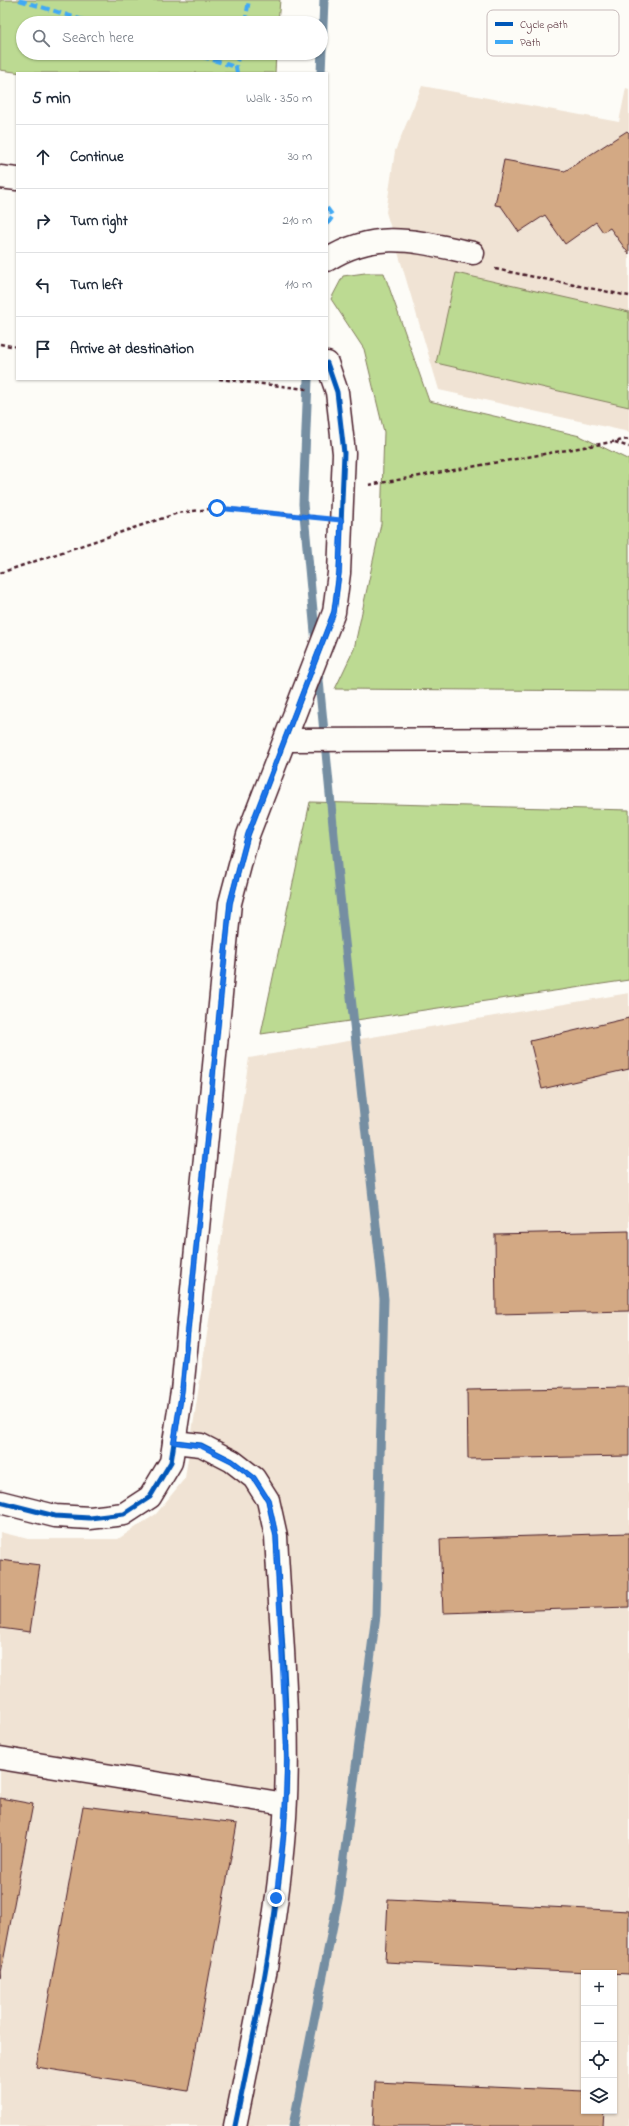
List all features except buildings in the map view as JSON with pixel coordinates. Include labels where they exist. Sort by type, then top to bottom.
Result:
[{"type":"street","points":[[0,177],[16,180]]},
{"type":"street","points":[[328,259],[344,249],[377,240],[406,240],[473,253]]},
{"type":"street","points":[[0,1502],[56,1516],[90,1518],[124,1514],[150,1497],[171,1462],[182,1390],[230,903],[248,834],[334,612],[339,573],[344,453],[337,392],[328,366]]},
{"type":"street","points":[[285,740],[629,739]]},
{"type":"street","points":[[174,1442],[201,1446],[232,1461],[254,1478],[268,1500],[276,1536],[287,1760],[284,1831],[276,1898],[254,2036],[236,2126]]},
{"type":"street","points":[[0,1758],[285,1804]]},
{"type":"path","points":[[473,253],[484,267],[629,296]]},
{"type":"path","points":[[0,344],[16,347]]},
{"type":"path","points":[[228,380],[337,392]]},
{"type":"path","points":[[343,490],[629,439]]},
{"type":"path","points":[[614,441],[629,447]]},
{"type":"path","points":[[0,573],[178,513],[217,508],[341,520]]},
{"type":"shaded area","points":[[422,86],[619,122],[626,88],[629,89],[629,432],[439,390],[386,212],[395,151]]},
{"type":"shaded area","points":[[629,993],[629,2126],[0,2126],[0,1532],[28,1539],[118,1539],[156,1514],[185,1478],[249,1058]]},
{"type":"green space","points":[[0,0],[280,0],[279,16],[16,16],[16,60],[276,60],[275,72],[16,72],[0,70]]},
{"type":"green space","points":[[365,273],[384,273],[429,401],[580,436],[629,460],[629,691],[335,689],[354,649],[381,524],[384,432],[364,349],[331,299],[343,276]]},
{"type":"green space","points":[[456,273],[629,312],[629,407],[436,363]]},
{"type":"green space","points":[[310,802],[629,810],[629,980],[261,1034]]},
{"type":"waterway","points":[[323,16],[324,0]]},
{"type":"waterway","points":[[321,72],[322,60]]},
{"type":"waterway","points":[[308,380],[303,504],[316,643]]},
{"type":"waterway","points":[[293,2126],[339,1895],[376,1615],[384,1299],[339,887],[318,670]]},
{"type":"marked path","points":[[19,0],[70,16]]},
{"type":"marked path","points":[[246,16],[249,0]]},
{"type":"marked path","points":[[213,60],[236,67]]},
{"type":"marked path","points":[[237,72],[238,60]]},
{"type":"marked path","points":[[328,209],[333,216],[328,224]]},
{"type":"cycle path","points":[[0,1502],[55,1516],[90,1518],[124,1514],[150,1497],[171,1462],[182,1391],[230,903],[248,835],[334,612],[339,573],[344,453],[337,392],[328,366]]},
{"type":"cycle path","points":[[174,1442],[201,1445],[232,1461],[254,1478],[268,1500],[276,1536],[285,1684],[287,1758],[284,1831],[276,1905],[270,1942],[235,2126]]},
{"type":"route","points":[[217,508],[341,520],[339,573],[334,612],[248,834],[230,903],[182,1390],[174,1442],[201,1446],[232,1461],[254,1478],[268,1500],[276,1536],[287,1760],[284,1831],[276,1898]]}]
